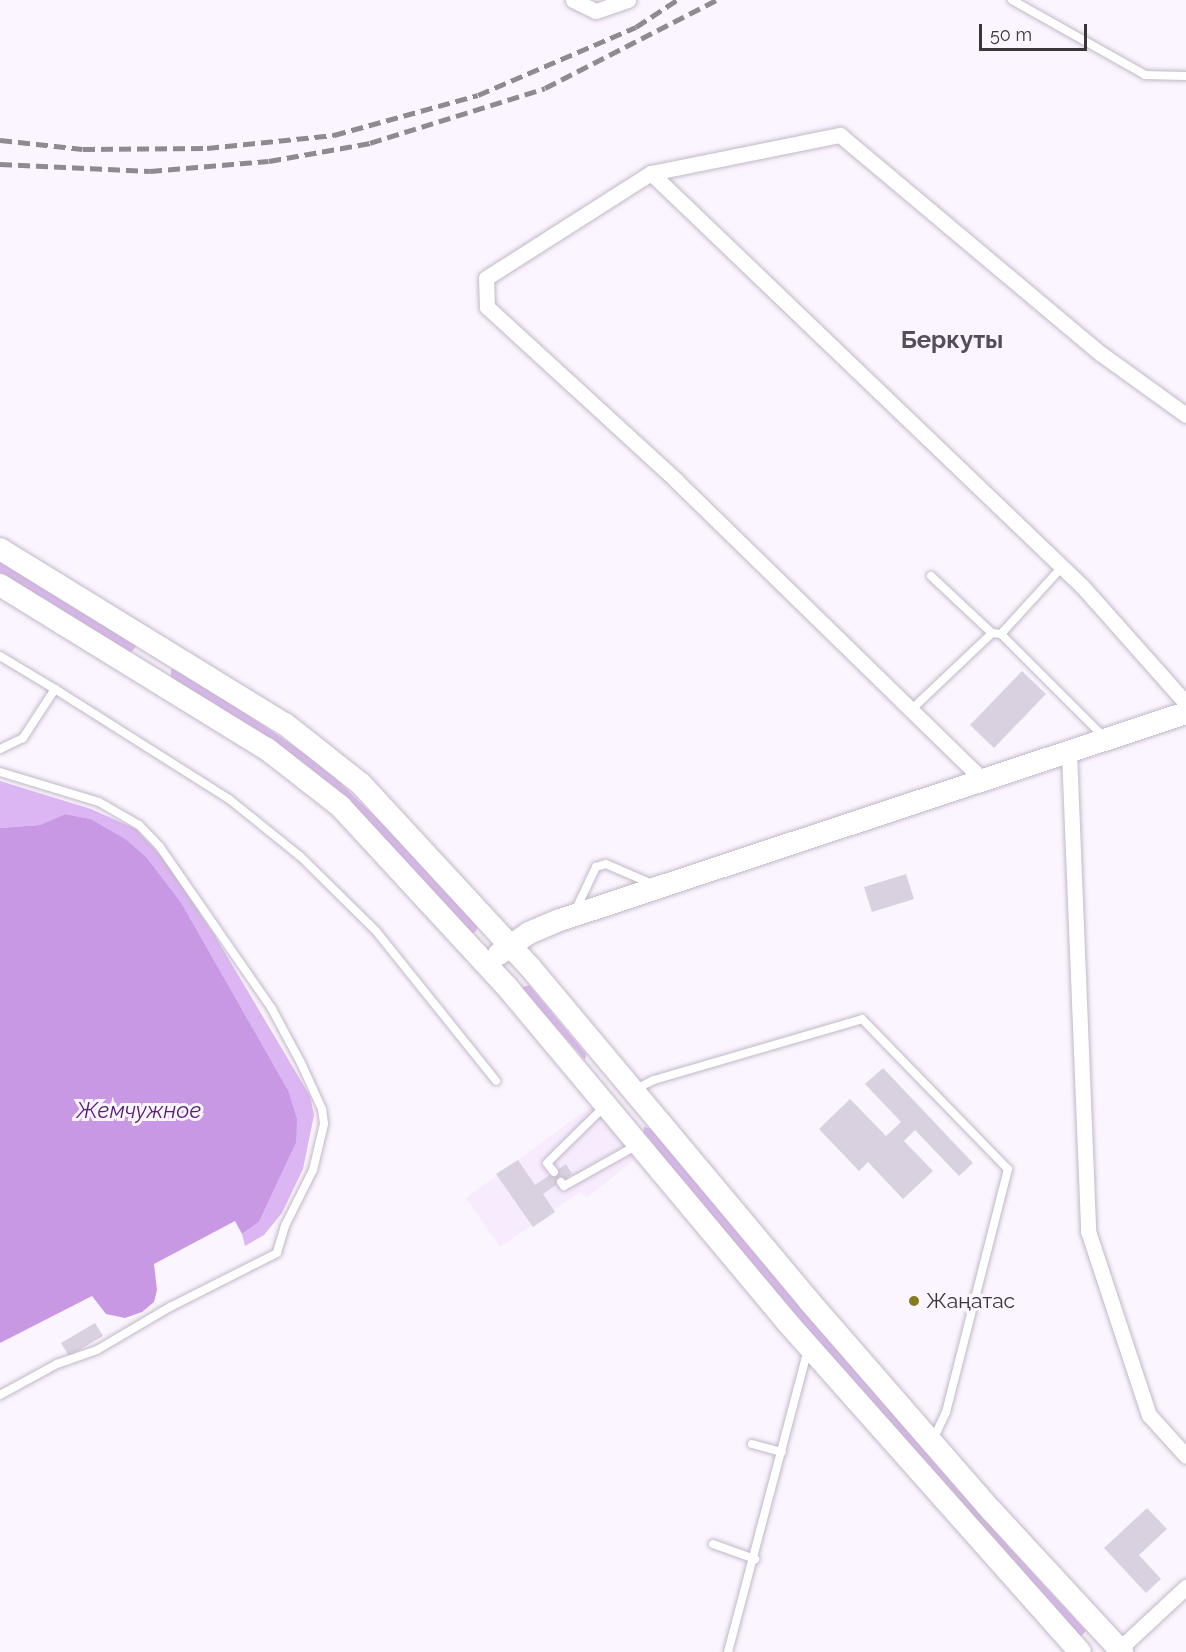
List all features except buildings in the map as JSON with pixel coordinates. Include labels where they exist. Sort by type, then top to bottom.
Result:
[{"type":"main road","points":[[0,549],[285,724],[361,784],[511,945],[932,1442],[1119,1651]]},
{"type":"main road","points":[[0,585],[267,749],[340,806],[487,965],[808,1347],[1080,1652]]},
{"type":"main road","points":[[144,672],[160,646]]},
{"type":"main road","points":[[487,965],[529,933],[573,916],[1186,713]]},
{"type":"main road","points":[[608,1107],[634,1090]]},
{"type":"street","points":[[573,0],[596,11],[628,0]]},
{"type":"street","points":[[982,780],[912,709],[677,482],[487,307],[486,278],[651,173],[840,135],[1100,353],[1186,415]]},
{"type":"street","points":[[651,173],[1062,567],[1186,703]]},
{"type":"street","points":[[1069,752],[1088,1231],[1149,1415],[1186,1456]]},
{"type":"street","points":[[1119,1651],[1186,1587]]},
{"type":"lane","points":[[1012,0],[1145,75],[1186,76]]},
{"type":"lane","points":[[1001,634],[1062,567]]},
{"type":"lane","points":[[931,576],[992,633],[1001,634],[1107,739]]},
{"type":"lane","points":[[912,709],[992,633]]},
{"type":"lane","points":[[0,656],[229,799],[300,856],[376,931],[496,1081]]},
{"type":"lane","points":[[0,749],[23,738],[55,689]]},
{"type":"lane","points":[[0,772],[99,802],[139,825],[160,847],[272,1009],[314,1091],[324,1124],[313,1170],[285,1226],[277,1253],[170,1307],[97,1350],[57,1364],[0,1395]]},
{"type":"lane","points":[[573,916],[596,867],[606,864],[658,888]]},
{"type":"lane","points":[[634,1090],[654,1080],[862,1019],[1008,1169],[946,1412],[932,1442]]},
{"type":"lane","points":[[554,1172],[547,1163],[608,1107]]},
{"type":"lane","points":[[561,1182],[564,1186],[638,1144]]},
{"type":"lane","points":[[728,1652],[755,1559],[808,1347]]},
{"type":"lane","points":[[752,1444],[782,1452]]},
{"type":"lane","points":[[712,1545],[755,1559]]},
{"type":"shaded area","points":[[0,560],[136,645],[135,648],[130,653],[0,575]]},
{"type":"shaded area","points":[[171,669],[179,669],[322,765],[401,842],[478,926],[476,931],[472,934],[393,852],[171,679]]},
{"type":"shaded area","points":[[0,781],[91,809],[136,829],[163,858],[215,936],[310,1096],[314,1115],[303,1169],[282,1213],[264,1235],[245,1246],[242,1234],[259,1222],[296,1143],[288,1090],[182,904],[124,838],[91,819],[65,814],[40,825],[0,828]]},
{"type":"shaded area","points":[[529,985],[586,1054],[585,1060],[521,988]]},
{"type":"shaded area","points":[[601,1099],[644,1152],[586,1198],[580,1192],[500,1247],[466,1198]]},
{"type":"shaded area","points":[[644,1127],[654,1129],[1010,1548],[1086,1631],[1079,1638],[1001,1555],[643,1136]]},
{"type":"water","name":"Жемчужное","points":[[65,814],[91,819],[124,838],[146,857],[182,904],[288,1090],[297,1119],[296,1143],[259,1222],[242,1234],[235,1221],[154,1264],[157,1290],[154,1302],[142,1312],[125,1318],[106,1314],[92,1296],[0,1343],[0,828],[40,825]]},
{"type":"railway","points":[[0,140],[83,149],[207,148],[334,135],[478,95],[636,27],[677,0]]},
{"type":"railway","points":[[0,164],[150,171],[269,161],[370,143],[545,88],[716,0]]},
{"type":"place","name":"Жаңатас","points":[[914,1301]]},
{"type":"district","name":"Беркуты","points":[[952,340]]}]
